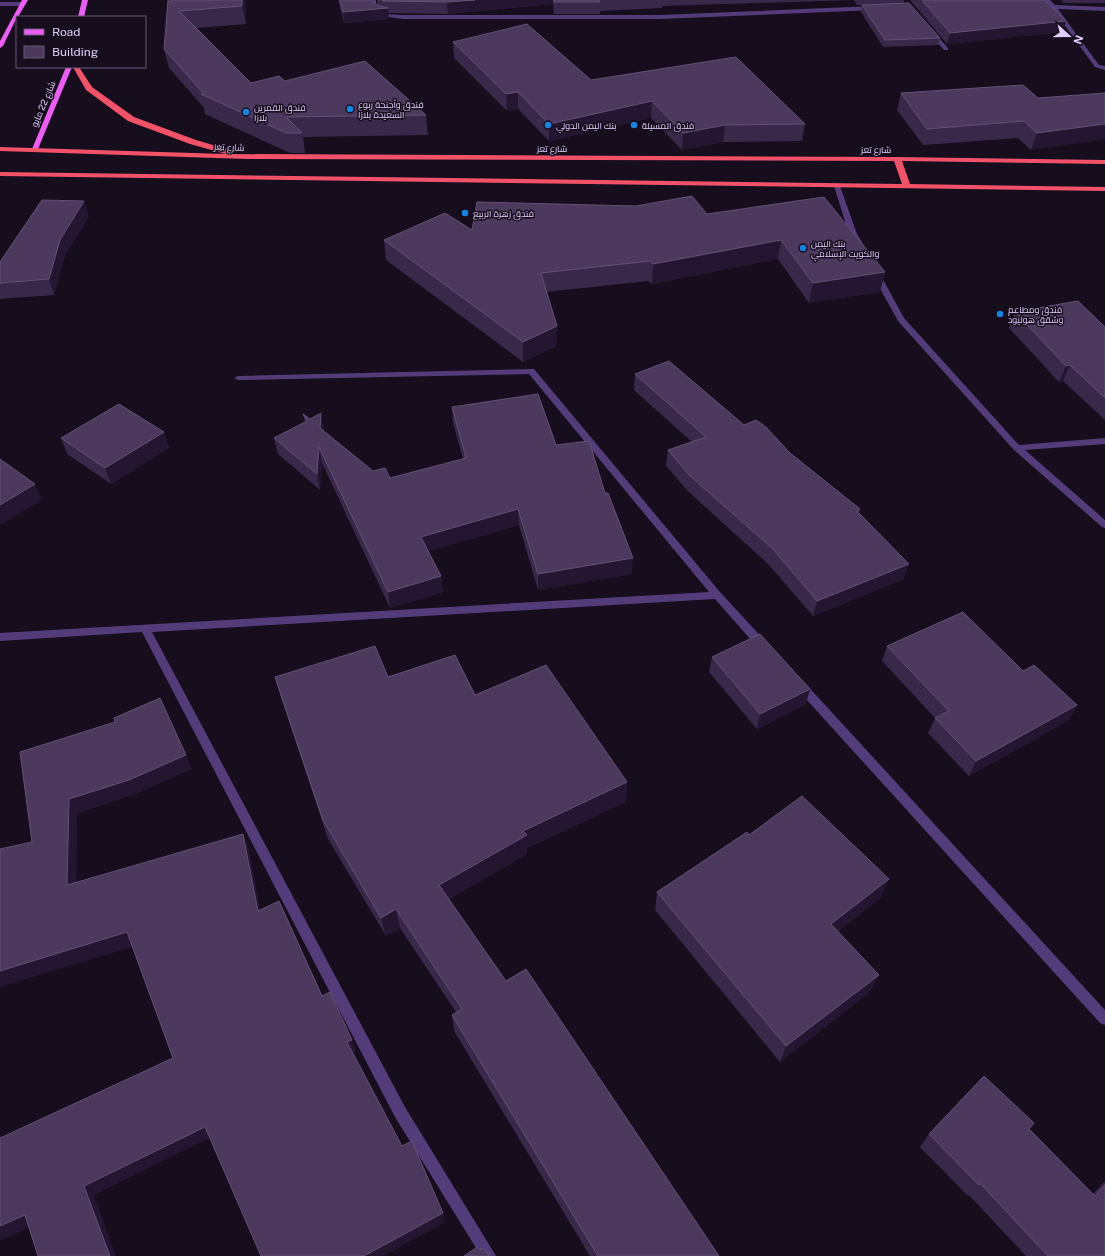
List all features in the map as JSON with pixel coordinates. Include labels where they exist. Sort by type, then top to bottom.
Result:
[{"type":"highway","points":[[77,68],[89,88],[131,119],[193,142],[248,157]]},
{"type":"highway","name":"شارع تعز","points":[[0,149],[248,157],[897,159],[1105,162]]},
{"type":"highway","points":[[897,159],[908,186]]},
{"type":"highway","points":[[0,174],[1105,189]]},
{"type":"main road","points":[[81,16],[85,0]]},
{"type":"main road","points":[[16,16],[24,2]]},
{"type":"main road","points":[[0,46],[16,17]]},
{"type":"main road","name":"شارع 22 مايو","points":[[35,149],[69,68]]},
{"type":"street","points":[[373,0],[373,8],[383,15],[403,17],[660,17],[878,8]]},
{"type":"street","points":[[1047,0],[1054,7],[1097,66],[1105,68]]},
{"type":"street","points":[[0,4],[24,2]]},
{"type":"street","points":[[1054,7],[1105,8]]},
{"type":"street","points":[[927,28],[946,49]]},
{"type":"street","points":[[838,186],[854,234],[864,253]]},
{"type":"street","points":[[872,266],[901,319],[1017,448],[1105,525]]},
{"type":"street","points":[[238,378],[531,370],[717,595],[771,654]]},
{"type":"street","points":[[1017,448],[1105,441]]},
{"type":"street","points":[[0,637],[717,595]]},
{"type":"street","points":[[145,629],[400,1112],[489,1256]]},
{"type":"street","points":[[793,678],[1105,1019]]},
{"type":"building","points":[[168,0],[171,2],[171,0],[242,0],[242,6],[179,11],[251,83],[279,76],[285,81],[365,61],[426,115],[286,117],[302,133],[286,133],[201,94],[204,94],[164,49]]},
{"type":"building","points":[[340,0],[370,0],[379,6],[388,8],[343,12]]},
{"type":"building","points":[[382,0],[475,0],[447,2]]},
{"type":"building","points":[[554,0],[599,0],[600,2],[554,2]]},
{"type":"building","points":[[922,0],[1044,0],[1066,21],[950,33]]},
{"type":"building","points":[[909,3],[940,38],[885,40],[862,5]]},
{"type":"building","points":[[527,24],[591,80],[736,57],[805,124],[725,125],[683,133],[652,101],[549,124],[518,92],[506,94],[453,42]]},
{"type":"building","points":[[1023,85],[1038,98],[1105,93],[1105,124],[1037,133],[1024,121],[927,129],[901,93]]},
{"type":"building","points":[[692,196],[707,214],[824,197],[885,272],[813,283],[781,240],[653,264],[650,261],[541,273],[557,326],[523,342],[384,240],[445,213],[472,230],[477,202],[636,206]]},
{"type":"building","points":[[42,200],[84,201],[60,240],[49,279],[0,283],[0,262]]},
{"type":"building","points":[[1078,301],[1105,327],[1105,398],[1070,365],[1066,366],[1015,312]]},
{"type":"building","points":[[669,361],[744,425],[756,420],[766,427],[790,453],[860,509],[857,511],[909,564],[817,601],[773,549],[690,476],[668,450],[706,437],[635,374]]},
{"type":"building","points":[[538,394],[556,445],[589,441],[605,493],[608,493],[633,558],[538,574],[518,509],[421,537],[441,576],[388,592],[319,447],[317,474],[274,438],[307,421],[303,414],[310,419],[321,413],[320,428],[373,471],[385,468],[390,478],[466,458],[452,407]]},
{"type":"building","points":[[119,404],[164,432],[105,468],[61,438]]},
{"type":"building","points":[[0,459],[35,484],[0,505]]},
{"type":"building","points":[[963,612],[1023,671],[1034,665],[1077,705],[976,761],[935,718],[949,711],[887,646]]},
{"type":"building","points":[[760,634],[810,689],[760,714],[712,657]]},
{"type":"building","points":[[375,646],[388,677],[455,655],[475,695],[546,665],[627,782],[523,831],[527,835],[439,885],[506,981],[526,969],[719,1256],[598,1256],[452,1015],[462,1009],[396,909],[381,918],[323,820],[275,677]]},
{"type":"building","points":[[160,698],[186,755],[129,780],[69,799],[67,885],[243,834],[258,911],[279,901],[322,996],[330,992],[352,1040],[347,1042],[402,1146],[412,1141],[443,1213],[364,1256],[261,1256],[205,1127],[84,1186],[110,1256],[38,1256],[25,1215],[0,1226],[0,1138],[173,1058],[127,932],[0,971],[0,849],[32,842],[20,752],[115,722],[114,718]]},
{"type":"building","points":[[802,796],[889,879],[831,924],[879,975],[786,1046],[657,892],[747,832],[749,835]]},
{"type":"building","points":[[984,1076],[1034,1123],[1029,1129],[1095,1196],[1105,1185],[1105,1256],[1048,1256],[980,1183],[979,1185],[929,1134]]},
{"type":"building","points":[[477,1247],[479,1249],[485,1249],[489,1256],[464,1256]]},
{"type":"place","name":"فندق وأجنحة ربوع السعيدة بلازا","points":[[350,109]]},
{"type":"place","name":"فندق القمرين بلازا","points":[[246,112]]},
{"type":"place","name":"بنك اليمن الدولي","points":[[548,125]]},
{"type":"place","name":"فندق المسيلة","points":[[634,125]]},
{"type":"place","name":"فندق زهرة الربيع","points":[[465,213]]},
{"type":"place","name":"بنك اليمن والكويت الإسلامي","points":[[803,248]]},
{"type":"place","name":"فندق ومطاعم وشقق هوليود","points":[[1000,314]]}]
